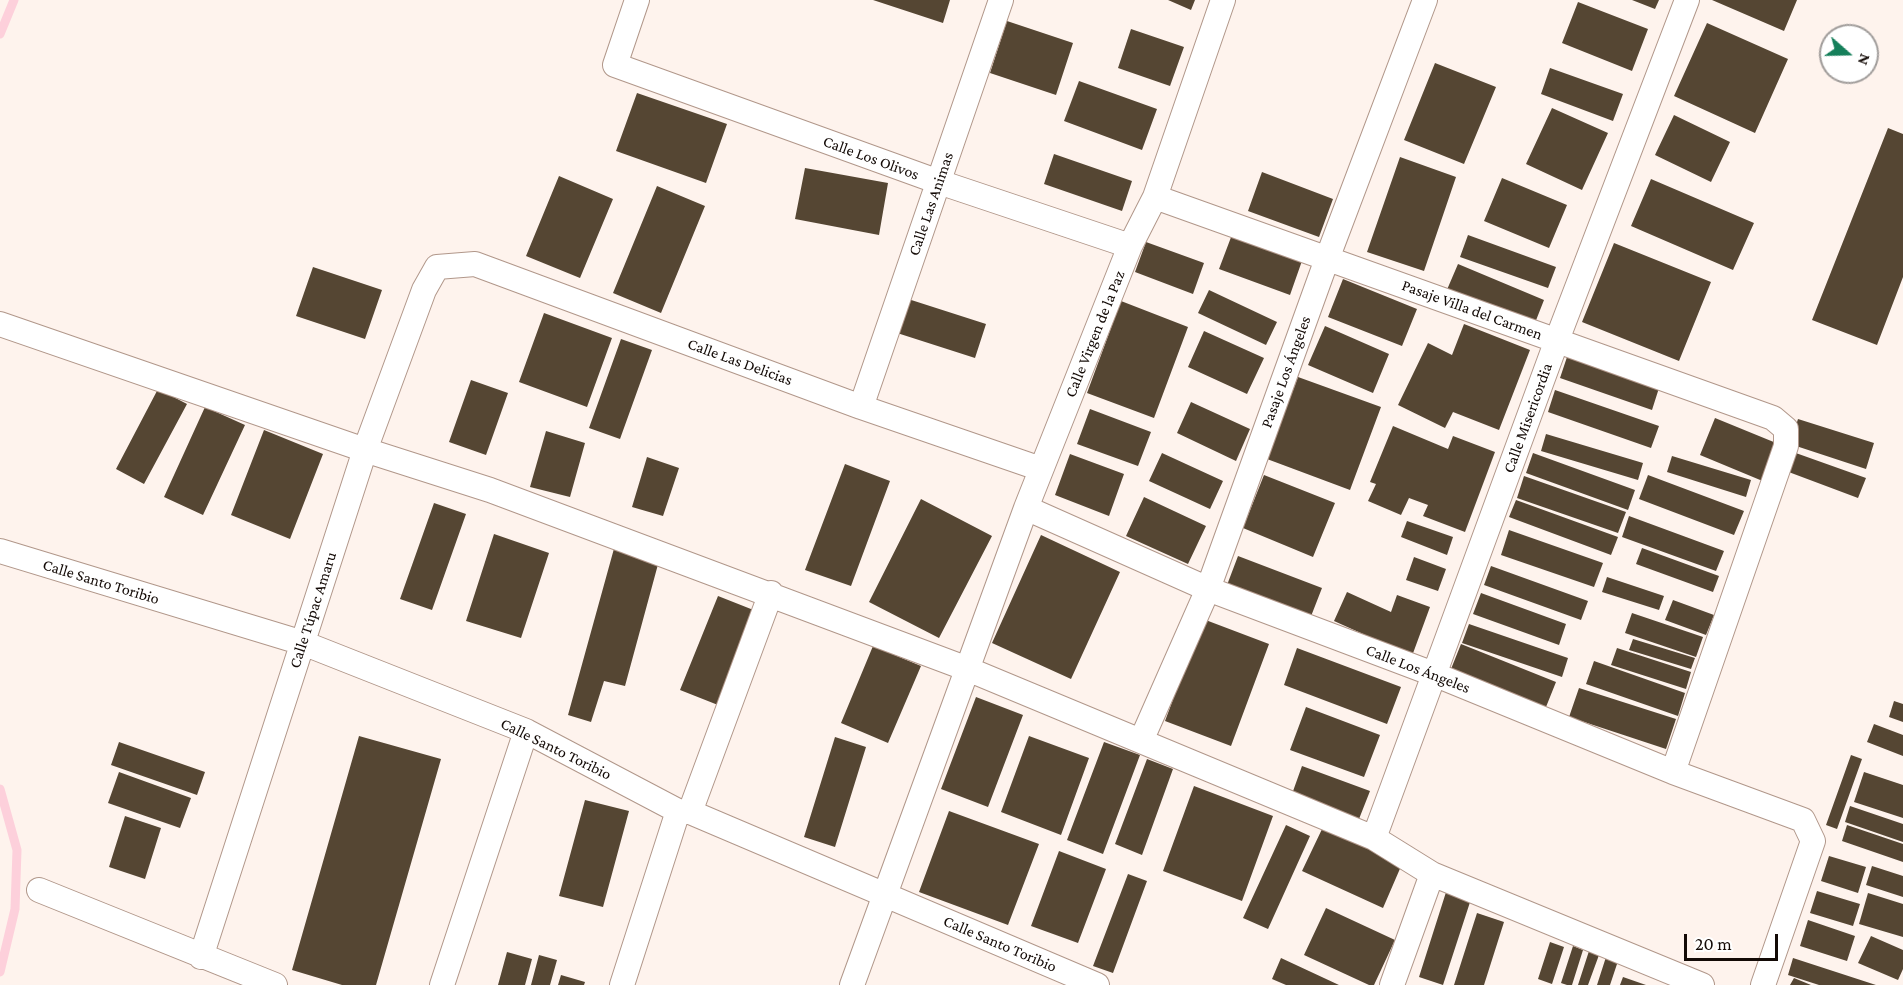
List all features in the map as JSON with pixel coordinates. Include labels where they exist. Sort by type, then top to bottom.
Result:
[{"type":"street","name":"Calle Los Olivos","points":[[638,0],[615,65],[939,182],[1130,246]]},
{"type":"street","name":"Calle Las Animas","points":[[861,407],[1001,0]]},
{"type":"street","name":"Calle Virgen de la Paz","points":[[852,985],[965,668],[1026,508],[1130,246],[1155,196],[1222,0]]},
{"type":"street","name":"Pasaje Los Ángeles","points":[[1141,741],[1208,589],[1327,259],[1425,0]]},
{"type":"street","name":"Calle Misericordia","points":[[1374,838],[1436,675],[1557,340],[1687,0]]},
{"type":"street","name":"Pasaje Villa del Carmen","points":[[1155,196],[1773,418],[1786,429],[1786,446],[1673,772]]},
{"type":"street","name":"Calle Las Delicias","points":[[437,267],[475,264],[861,407],[1041,469]]},
{"type":"street","name":"Calle Túpac Amaru","points":[[201,957],[365,450],[424,290],[437,267]]},
{"type":"street","points":[[0,324],[365,450],[490,490],[771,593],[965,668],[1374,838],[1432,874],[1702,985]]},
{"type":"street","name":"Calle Los Ángeles","points":[[1026,508],[1208,589],[1436,675],[1673,772],[1803,820],[1809,828],[1813,841],[1763,985]]},
{"type":"street","name":"Calle Santo Toribio","points":[[0,551],[303,643],[526,731],[684,811],[1097,985]]},
{"type":"street","points":[[622,985],[684,811],[771,593]]},
{"type":"street","points":[[442,985],[526,731]]},
{"type":"street","points":[[1392,985],[1432,874]]},
{"type":"street","points":[[39,890],[275,985]]},
{"type":"building","points":[[873,0],[950,0],[943,23]]},
{"type":"building","points":[[1168,0],[1195,0],[1191,10]]},
{"type":"building","points":[[1632,0],[1659,0],[1655,9]]},
{"type":"building","points":[[1712,0],[1797,0],[1784,31]]},
{"type":"building","points":[[1578,2],[1648,29],[1632,71],[1562,43]]},
{"type":"building","points":[[1007,21],[1073,43],[1056,95],[990,73]]},
{"type":"building","points":[[1707,23],[1788,59],[1755,133],[1674,96]]},
{"type":"building","points":[[1131,29],[1184,47],[1170,86],[1118,68]]},
{"type":"building","points":[[1435,63],[1496,87],[1464,164],[1404,140]]},
{"type":"building","points":[[1550,68],[1623,94],[1613,121],[1541,94]]},
{"type":"building","points":[[1079,81],[1157,109],[1142,150],[1064,121]]},
{"type":"building","points":[[637,93],[727,124],[706,183],[616,151]]},
{"type":"building","points":[[1552,108],[1608,133],[1582,190],[1526,164]]},
{"type":"building","points":[[1674,115],[1730,142],[1711,182],[1655,155]]},
{"type":"building","points":[[1888,128],[1903,134],[1903,277],[1877,345],[1812,320]]},
{"type":"building","points":[[1054,154],[1132,181],[1122,211],[1044,184]]},
{"type":"building","points":[[1400,157],[1456,177],[1424,271],[1367,252]]},
{"type":"building","points":[[805,168],[888,183],[879,235],[795,219]]},
{"type":"building","points":[[1262,172],[1333,199],[1319,237],[1248,211]]},
{"type":"building","points":[[559,176],[613,199],[580,278],[526,256]]},
{"type":"building","points":[[1502,178],[1567,205],[1549,248],[1484,221]]},
{"type":"building","points":[[1651,179],[1754,223],[1733,270],[1631,226]]},
{"type":"building","points":[[657,186],[705,206],[661,313],[613,293]]},
{"type":"building","points":[[1233,232],[1303,258],[1290,295],[1219,269]]},
{"type":"building","points":[[1468,235],[1556,267],[1548,288],[1460,257]]},
{"type":"building","points":[[1146,242],[1204,263],[1193,294],[1135,272]]},
{"type":"building","points":[[1614,243],[1711,282],[1679,361],[1582,322]]},
{"type":"building","points":[[1458,264],[1544,300],[1533,328],[1446,292]]},
{"type":"building","points":[[313,267],[382,290],[365,339],[296,316]]},
{"type":"building","points":[[1343,279],[1417,309],[1402,346],[1328,317]]},
{"type":"building","points":[[1209,290],[1277,322],[1266,345],[1198,313]]},
{"type":"building","points":[[905,298],[986,324],[975,358],[894,332]]},
{"type":"building","points":[[1121,301],[1188,327],[1154,418],[1087,393]]},
{"type":"building","points":[[544,313],[612,338],[587,407],[519,382]]},
{"type":"building","points":[[1464,324],[1530,350],[1499,430],[1453,412],[1445,428],[1398,405],[1428,343],[1452,355]]},
{"type":"building","points":[[1325,326],[1389,354],[1373,393],[1308,365]]},
{"type":"building","points":[[1204,331],[1264,358],[1247,394],[1188,367]]},
{"type":"building","points":[[621,339],[652,350],[620,439],[589,428]]},
{"type":"building","points":[[1567,357],[1659,388],[1652,410],[1560,378]]},
{"type":"building","points":[[1298,377],[1381,407],[1350,490],[1267,459]]},
{"type":"building","points":[[471,380],[508,393],[486,455],[449,442]]},
{"type":"building","points":[[158,389],[187,404],[144,484],[116,469]]},
{"type":"building","points":[[1555,390],[1659,426],[1651,448],[1548,412]]},
{"type":"building","points":[[1191,402],[1250,429],[1236,461],[1177,433]]},
{"type":"building","points":[[205,407],[245,425],[203,515],[164,497]]},
{"type":"building","points":[[1090,409],[1151,432],[1138,466],[1077,444]]},
{"type":"building","points":[[1715,418],[1781,445],[1765,482],[1700,455]]},
{"type":"building","points":[[1798,419],[1874,443],[1866,469],[1790,444]]},
{"type":"building","points":[[1393,426],[1448,449],[1453,436],[1495,452],[1465,532],[1423,516],[1428,505],[1409,498],[1401,515],[1368,501],[1376,484],[1370,482]]},
{"type":"building","points":[[264,430],[323,454],[290,539],[231,515]]},
{"type":"building","points":[[546,431],[585,443],[570,497],[530,487]]},
{"type":"building","points":[[1546,434],[1643,463],[1638,480],[1541,451]]},
{"type":"building","points":[[1793,452],[1866,478],[1858,498],[1786,471]]},
{"type":"building","points":[[1162,453],[1223,481],[1210,509],[1149,481]]},
{"type":"building","points":[[1533,453],[1635,490],[1628,510],[1526,473]]},
{"type":"building","points":[[1070,454],[1124,474],[1109,516],[1055,495]]},
{"type":"building","points":[[1672,456],[1751,480],[1746,497],[1667,472]]},
{"type":"building","points":[[647,457],[679,468],[663,516],[632,507]]},
{"type":"building","points":[[845,464],[890,481],[851,586],[805,570]]},
{"type":"building","points":[[1264,475],[1335,503],[1313,557],[1243,528]]},
{"type":"building","points":[[1648,475],[1744,511],[1734,535],[1639,499]]},
{"type":"building","points":[[1524,476],[1626,512],[1618,533],[1517,498]]},
{"type":"building","points":[[1144,497],[1206,526],[1188,564],[1126,536]]},
{"type":"building","points":[[921,499],[992,536],[939,638],[869,602]]},
{"type":"building","points":[[1516,500],[1618,537],[1611,555],[1509,517]]},
{"type":"building","points":[[434,503],[466,514],[432,610],[400,599]]},
{"type":"building","points":[[1629,516],[1724,551],[1716,571],[1622,537]]},
{"type":"building","points":[[1407,521],[1453,537],[1447,555],[1401,537]]},
{"type":"building","points":[[1509,530],[1603,563],[1594,587],[1501,555]]},
{"type":"building","points":[[494,534],[549,553],[521,638],[466,621]]},
{"type":"building","points":[[1041,535],[1120,572],[1071,679],[992,643]]},
{"type":"building","points":[[615,545],[660,557],[625,686],[604,681],[591,722],[568,715]]},
{"type":"building","points":[[1642,548],[1719,576],[1713,592],[1636,564]]},
{"type":"building","points":[[1238,556],[1322,588],[1308,624],[1224,593]]},
{"type":"building","points":[[1414,557],[1446,569],[1438,591],[1406,580]]},
{"type":"building","points":[[1491,566],[1588,601],[1581,620],[1484,585]]},
{"type":"building","points":[[1607,577],[1664,596],[1659,610],[1602,592]]},
{"type":"building","points":[[1347,592],[1391,612],[1397,595],[1430,607],[1412,656],[1334,621]]},
{"type":"building","points":[[1481,593],[1566,624],[1559,645],[1473,614]]},
{"type":"building","points":[[718,596],[756,611],[718,705],[680,690]]},
{"type":"building","points":[[1673,600],[1714,615],[1706,635],[1665,620]]},
{"type":"building","points":[[1632,613],[1703,637],[1696,657],[1625,633]]},
{"type":"building","points":[[1203,619],[1269,644],[1231,746],[1165,721]]},
{"type":"building","points":[[1469,624],[1568,658],[1562,677],[1462,643]]},
{"type":"building","points":[[1633,639],[1695,658],[1691,669],[1629,650]]},
{"type":"building","points":[[1461,644],[1556,682],[1546,707],[1451,669]]},
{"type":"building","points":[[873,646],[921,666],[888,743],[841,723]]},
{"type":"building","points":[[1297,648],[1401,687],[1387,724],[1284,685]]},
{"type":"building","points":[[1617,648],[1691,672],[1686,689],[1611,665]]},
{"type":"building","points":[[1594,661],[1685,693],[1678,716],[1586,684]]},
{"type":"building","points":[[1579,688],[1676,719],[1666,749],[1569,717]]},
{"type":"building","points":[[976,697],[1023,715],[988,807],[941,789]]},
{"type":"building","points":[[1894,701],[1903,704],[1903,722],[1889,717]]},
{"type":"building","points":[[1306,707],[1380,735],[1364,777],[1290,750]]},
{"type":"building","points":[[1874,724],[1903,735],[1903,756],[1867,742]]},
{"type":"building","points":[[359,736],[441,759],[376,985],[342,985],[292,970]]},
{"type":"building","points":[[1029,736],[1089,758],[1061,835],[1001,812]]},
{"type":"building","points":[[835,737],[866,747],[835,847],[804,837]]},
{"type":"building","points":[[119,742],[205,772],[197,795],[111,765]]},
{"type":"building","points":[[1104,742],[1140,755],[1103,854],[1067,840]]},
{"type":"building","points":[[1851,755],[1862,759],[1837,829],[1826,825]]},
{"type":"building","points":[[1147,759],[1173,769],[1142,855],[1115,844]]},
{"type":"building","points":[[1302,766],[1370,791],[1359,819],[1292,794]]},
{"type":"building","points":[[119,772],[191,798],[180,828],[108,803]]},
{"type":"building","points":[[1864,772],[1903,785],[1903,818],[1854,802]]},
{"type":"building","points":[[1194,786],[1273,816],[1242,901],[1163,871]]},
{"type":"building","points":[[585,800],[629,811],[603,907],[559,896]]},
{"type":"building","points":[[1850,806],[1903,824],[1903,842],[1845,822]]},
{"type":"building","points":[[949,811],[1039,844],[1008,925],[919,892]]},
{"type":"building","points":[[125,816],[161,828],[145,879],[109,867]]},
{"type":"building","points":[[1286,825],[1310,836],[1268,929],[1243,918]]},
{"type":"building","points":[[1847,825],[1903,844],[1903,862],[1842,841]]},
{"type":"building","points":[[1323,827],[1402,864],[1383,908],[1302,871]]},
{"type":"building","points":[[1059,851],[1106,869],[1078,943],[1031,926]]},
{"type":"building","points":[[1829,856],[1866,867],[1858,893],[1821,881]]},
{"type":"building","points":[[1872,866],[1903,876],[1903,897],[1866,885]]},
{"type":"building","points":[[1128,874],[1147,881],[1113,973],[1093,966]]},
{"type":"building","points":[[1447,889],[1472,896],[1443,985],[1419,977]]},
{"type":"building","points":[[1817,891],[1860,904],[1853,926],[1810,913]]},
{"type":"building","points":[[1868,893],[1903,904],[1903,937],[1859,924]]},
{"type":"building","points":[[1326,908],[1395,940],[1374,985],[1369,985],[1304,955]]},
{"type":"building","points":[[1477,913],[1504,922],[1484,985],[1454,985]]},
{"type":"building","points":[[1808,920],[1855,936],[1847,961],[1800,946]]},
{"type":"building","points":[[1871,936],[1903,950],[1903,969],[1898,980],[1858,963]]},
{"type":"building","points":[[1550,942],[1564,947],[1552,984],[1538,979]]},
{"type":"building","points":[[1573,946],[1583,950],[1572,985],[1567,985],[1561,983]]},
{"type":"building","points":[[1589,951],[1599,955],[1588,985],[1578,985]]},
{"type":"building","points":[[507,952],[532,959],[525,985],[498,985]]},
{"type":"building","points":[[539,955],[557,960],[550,985],[531,985]]},
{"type":"building","points":[[1606,957],[1618,961],[1610,985],[1597,985]]},
{"type":"building","points":[[1281,958],[1339,985],[1286,985],[1272,979]]},
{"type":"building","points":[[1793,958],[1876,985],[1819,985],[1788,975]]},
{"type":"building","points":[[561,975],[585,982],[584,985],[558,985]]},
{"type":"building","points":[[1623,977],[1646,985],[1620,985]]},
{"type":"building","points":[[1794,978],[1811,985],[1790,985]]},
{"type":"waterway","points":[[0,34],[14,0]]},
{"type":"waterway","points":[[0,789],[17,850],[15,909],[0,972]]}]
